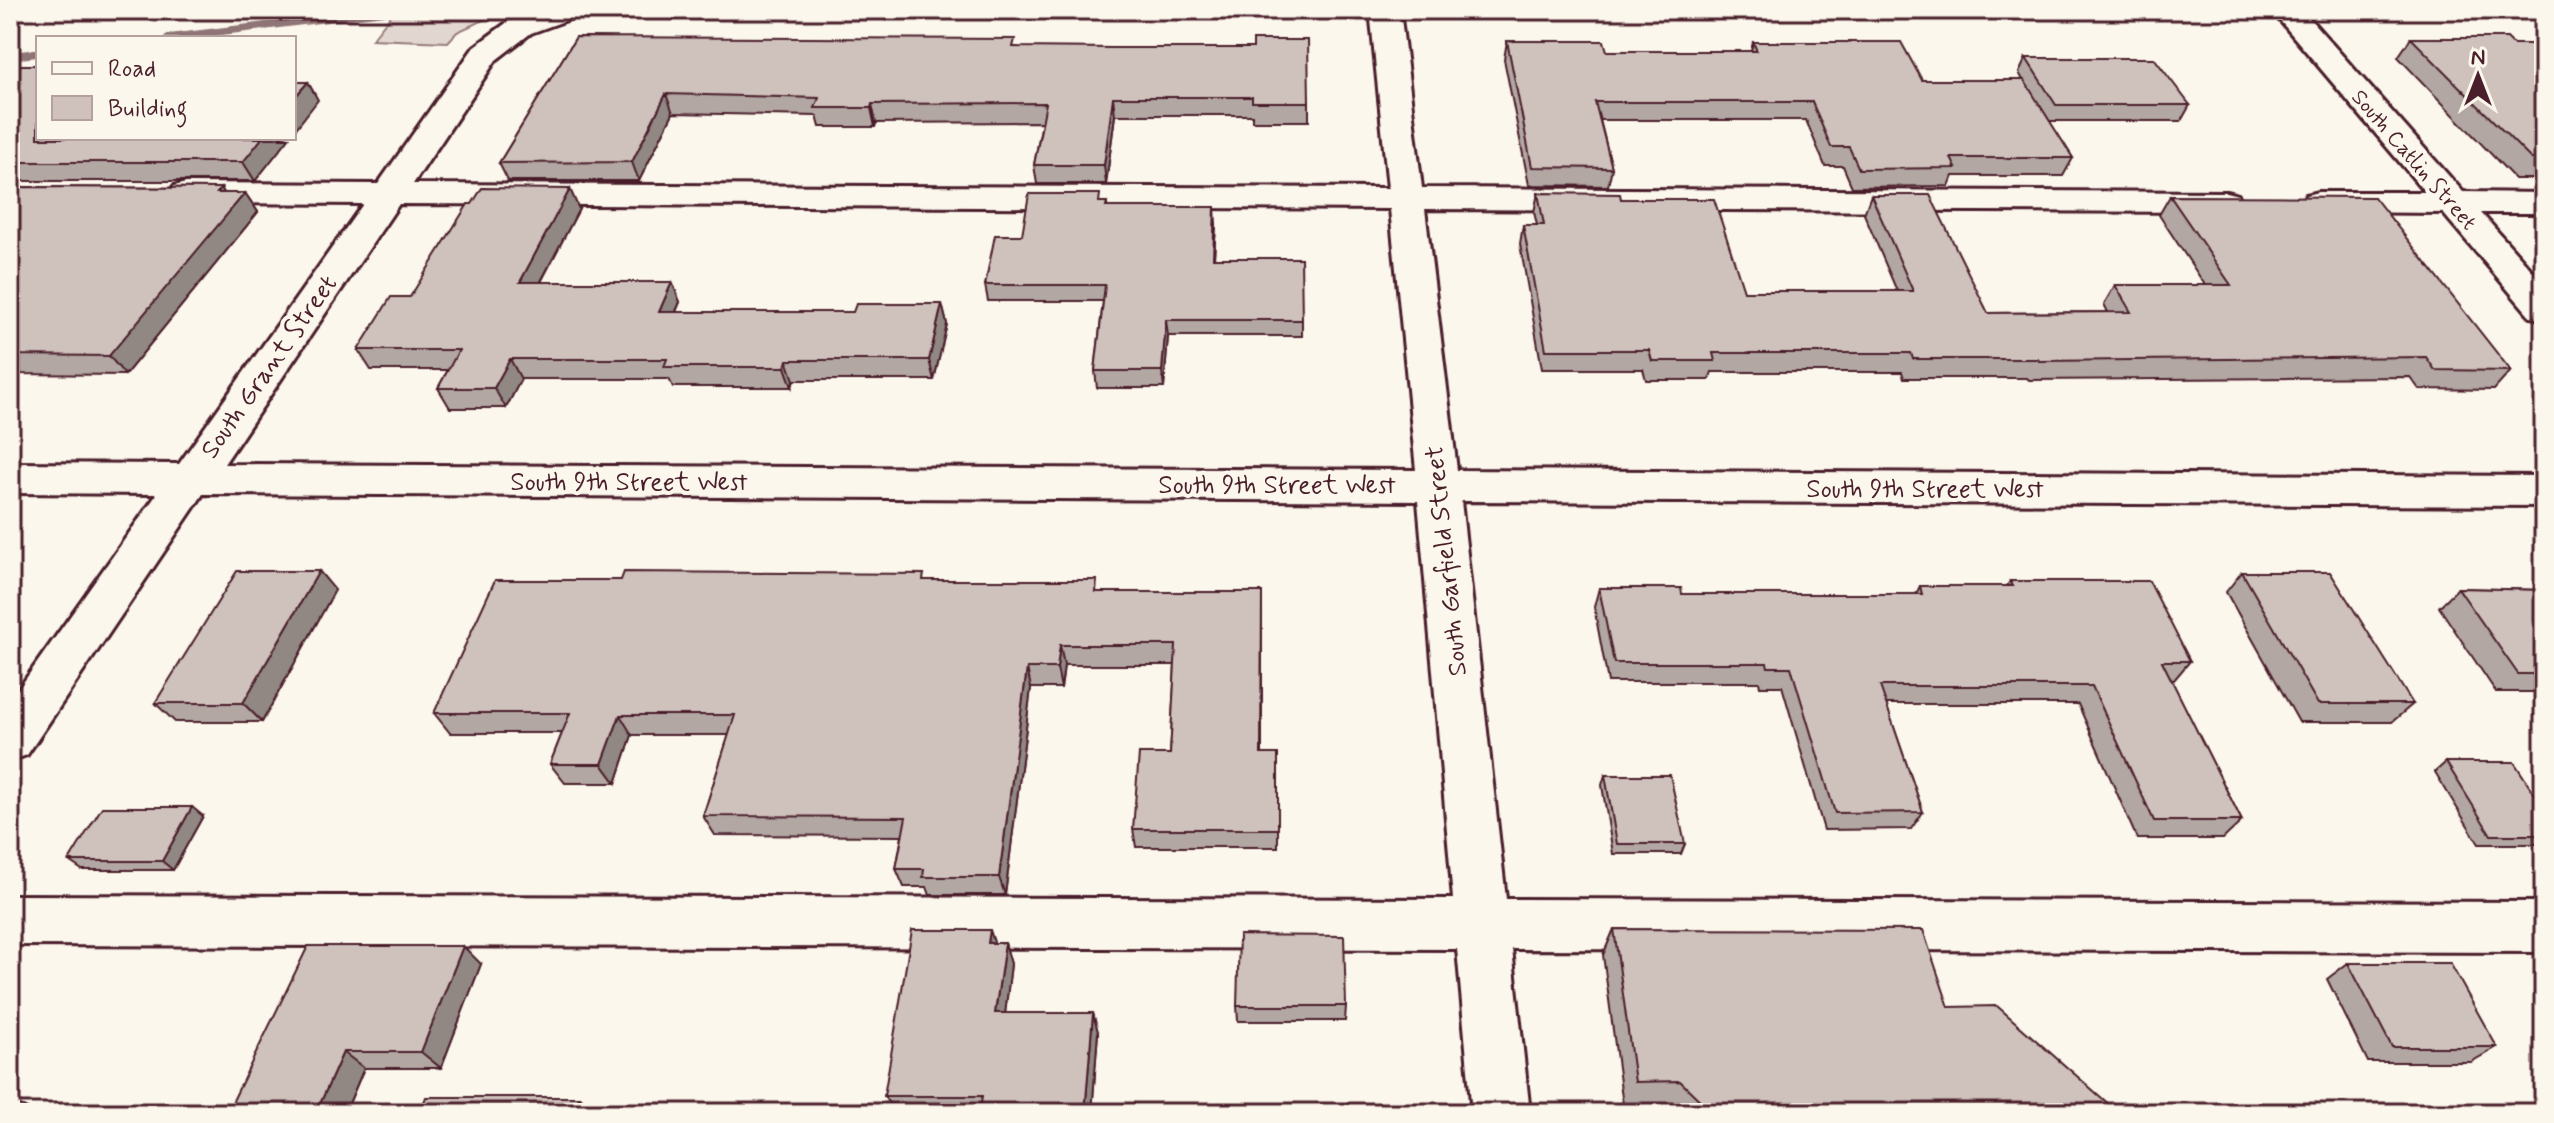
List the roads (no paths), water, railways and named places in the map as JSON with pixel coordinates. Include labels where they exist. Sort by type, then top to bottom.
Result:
[{"type":"street","name":"South Garfield Street","points":[[1385,10],[1431,415],[1501,1113]]},
{"type":"street","name":"South Catlin Street","points":[[2286,10],[2544,308]]},
{"type":"street","name":"South Grant Street","points":[[10,740],[485,54],[520,27],[558,13]]},
{"type":"street","points":[[147,193],[2544,203]]},
{"type":"street","name":"South 9th Street West","points":[[10,478],[2544,491]]},
{"type":"street","points":[[10,920],[2544,927]]},
{"type":"waterway","points":[[185,36],[392,10]]},
{"type":"waterway","points":[[10,56],[36,53]]}]
